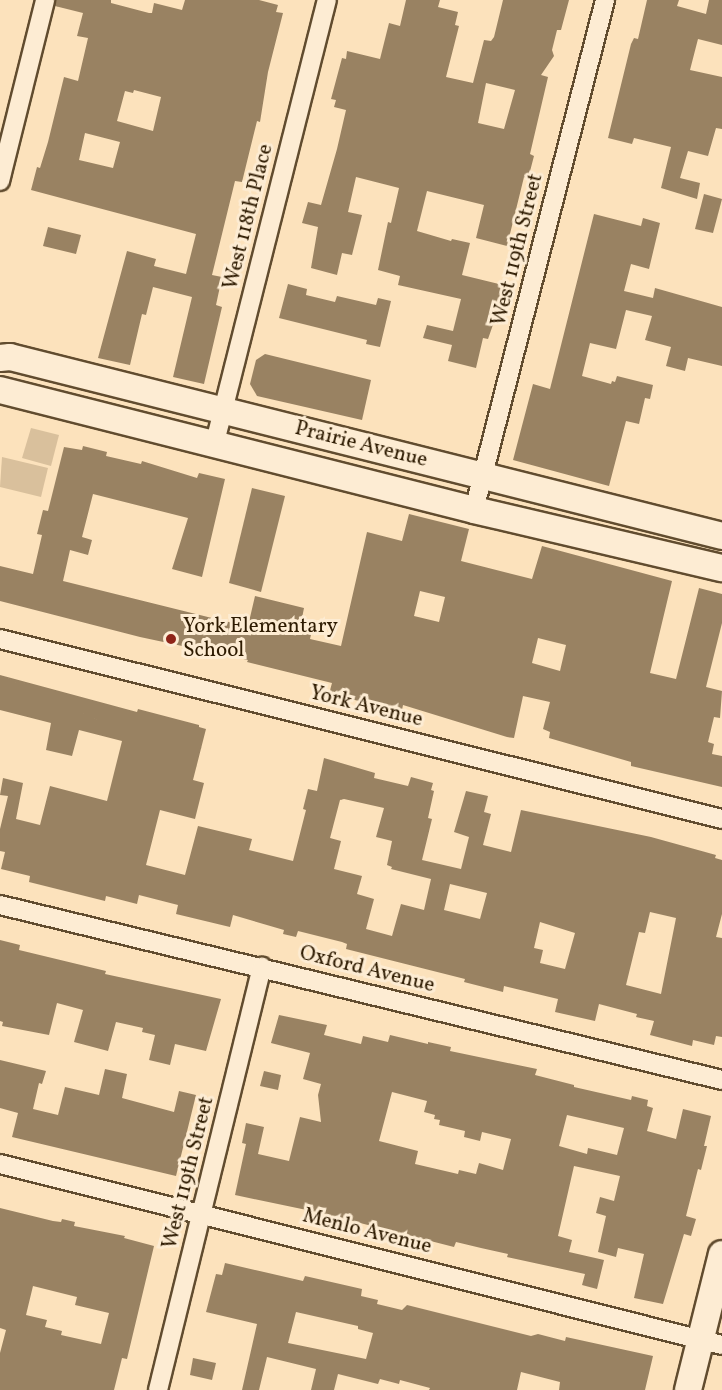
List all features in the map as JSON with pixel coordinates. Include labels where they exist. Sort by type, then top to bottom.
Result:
[{"type":"main road","name":"Prairie Avenue","points":[[0,358],[10,357],[722,536]]},
{"type":"main road","name":"Prairie Avenue","points":[[0,390],[214,446],[722,568]]},
{"type":"main road","points":[[688,1390],[711,1342],[722,1254]]},
{"type":"street","points":[[0,181],[45,0]]},
{"type":"street","name":"West 118th Place","points":[[214,446],[327,0]]},
{"type":"street","name":"West 119th Street","points":[[474,510],[605,0]]},
{"type":"street","name":"York Avenue","points":[[0,639],[722,819]]},
{"type":"street","name":"Oxford Avenue","points":[[0,905],[722,1080]]},
{"type":"street","name":"West 119th Street","points":[[158,1390],[262,967]]},
{"type":"street","name":"Menlo Avenue","points":[[0,1164],[711,1342]]},
{"type":"shaded area","points":[[31,428],[59,435],[51,466],[22,458]]},
{"type":"shaded area","points":[[2,457],[48,468],[41,497],[0,487]]},
{"type":"building","points":[[56,0],[111,0],[111,3],[152,13],[154,3],[182,10],[185,0],[259,0],[278,5],[276,12],[283,13],[268,72],[260,122],[257,121],[242,182],[235,181],[212,275],[222,277],[216,305],[222,307],[204,384],[173,377],[192,297],[153,287],[146,315],[142,314],[130,365],[98,358],[127,251],[156,259],[154,266],[186,274],[196,234],[31,190],[37,167],[40,168],[48,142],[64,77],[78,81],[88,38],[77,36],[83,13],[55,6]],"holes":[[[134,90],[161,97],[153,131],[117,121],[125,91],[133,93]],[[85,133],[120,142],[113,168],[79,160]]]},
{"type":"building","points":[[406,0],[440,0],[438,7],[458,12],[455,25],[459,26],[446,77],[473,83],[484,40],[491,41],[494,37],[503,0],[569,0],[561,30],[557,30],[552,50],[554,56],[541,75],[548,77],[530,154],[534,156],[528,179],[524,177],[507,246],[476,238],[484,205],[427,191],[417,231],[451,241],[452,239],[470,243],[462,275],[503,285],[495,319],[488,339],[483,338],[476,368],[448,361],[452,345],[423,338],[427,325],[453,331],[461,299],[398,285],[400,276],[378,270],[388,222],[391,223],[399,188],[356,177],[348,212],[362,215],[352,255],[342,253],[337,275],[311,268],[318,227],[302,223],[308,202],[321,205],[337,149],[346,110],[334,107],[336,100],[331,99],[342,58],[346,59],[347,51],[380,59],[389,23],[400,26]],"holes":[[[486,83],[515,90],[504,129],[478,123]]]},
{"type":"building","points":[[647,0],[679,0],[677,6],[706,14],[709,0],[722,0],[722,45],[698,39],[690,70],[722,77],[722,129],[716,128],[708,156],[688,151],[680,178],[700,183],[697,199],[661,188],[671,147],[634,138],[632,144],[608,138],[631,44],[634,38],[638,39]]},
{"type":"building","points":[[704,194],[722,199],[713,233],[695,229]]},
{"type":"building","points":[[594,214],[641,226],[643,218],[660,223],[649,269],[631,264],[624,291],[653,298],[655,288],[722,307],[722,366],[688,358],[685,371],[666,366],[671,347],[645,340],[652,316],[626,310],[616,349],[590,343],[582,376],[611,384],[612,381],[615,382],[617,376],[653,385],[650,399],[645,398],[639,424],[626,421],[609,486],[513,460],[533,384],[550,389]]},
{"type":"building","points":[[48,227],[81,235],[76,254],[43,246]]},
{"type":"building","points":[[288,284],[307,289],[306,295],[335,302],[337,296],[376,305],[378,298],[391,301],[380,347],[366,344],[367,340],[279,318]]},
{"type":"building","points":[[265,354],[371,380],[362,420],[257,396],[250,384],[256,360]]},
{"type":"building","points":[[83,446],[107,452],[106,456],[141,464],[142,461],[197,478],[199,473],[225,479],[202,577],[172,569],[188,518],[93,494],[82,537],[92,540],[88,555],[70,550],[63,581],[224,621],[248,626],[255,596],[304,608],[301,623],[313,626],[310,639],[341,646],[367,532],[402,541],[409,514],[469,529],[461,561],[532,579],[542,546],[672,581],[650,673],[676,679],[699,588],[722,594],[722,623],[706,687],[722,691],[720,718],[714,717],[708,742],[714,744],[712,754],[722,756],[722,787],[631,766],[631,762],[549,738],[550,732],[543,729],[550,702],[523,696],[514,738],[507,737],[403,705],[402,710],[329,694],[332,683],[247,662],[248,660],[140,637],[0,601],[0,566],[33,574],[42,535],[37,534],[43,510],[48,511],[64,447],[82,450]],"holes":[[[420,591],[445,597],[439,622],[414,616]],[[538,638],[566,645],[560,671],[532,663]]]},
{"type":"building","points":[[252,488],[285,496],[261,592],[229,583]]},
{"type":"building","points":[[0,675],[137,712],[138,709],[199,725],[206,729],[193,780],[204,783],[195,819],[160,810],[146,865],[185,875],[198,826],[252,839],[249,850],[293,861],[306,810],[303,809],[308,789],[317,791],[324,758],[375,773],[374,778],[408,786],[411,777],[433,783],[431,790],[434,791],[428,818],[432,819],[422,860],[461,869],[469,837],[454,832],[466,791],[488,796],[484,812],[491,814],[483,845],[511,852],[521,810],[651,837],[716,855],[715,858],[722,860],[722,914],[716,937],[722,938],[722,1037],[716,1036],[714,1045],[693,1040],[692,1046],[650,1035],[654,1021],[599,1004],[595,1021],[555,1012],[558,999],[504,986],[503,992],[464,982],[465,979],[346,949],[347,944],[342,942],[298,931],[296,937],[283,934],[284,930],[233,915],[230,927],[176,914],[178,905],[139,895],[137,904],[106,896],[105,901],[29,882],[30,876],[1,869],[5,852],[0,851],[0,829],[8,796],[0,795],[3,778],[23,783],[16,819],[40,825],[50,786],[107,801],[122,741],[79,730],[72,756],[46,750],[51,723],[0,710]],"holes":[[[340,800],[384,808],[376,837],[392,841],[387,865],[392,867],[391,869],[431,879],[424,910],[401,904],[392,936],[366,929],[374,899],[357,894],[362,876],[334,869],[341,841],[330,838]],[[450,884],[487,893],[480,919],[444,910]],[[650,912],[676,918],[661,994],[626,985],[639,932],[645,933]],[[540,922],[575,933],[565,969],[540,963],[543,950],[534,948]]]},
{"type":"building","points":[[0,940],[20,945],[19,950],[106,971],[105,974],[221,999],[206,1051],[175,1044],[170,1065],[149,1060],[155,1035],[142,1032],[143,1028],[116,1022],[108,1051],[74,1042],[83,1010],[57,1003],[49,1035],[2,1026],[3,1022],[0,1021]]},
{"type":"building","points":[[279,1015],[327,1025],[324,1035],[361,1044],[363,1036],[388,1042],[390,1035],[428,1044],[428,1042],[451,1047],[450,1051],[537,1069],[535,1075],[574,1085],[574,1087],[631,1100],[632,1096],[648,1100],[647,1106],[653,1108],[647,1131],[676,1139],[683,1109],[711,1116],[701,1170],[698,1169],[686,1216],[696,1219],[691,1236],[684,1234],[663,1304],[634,1298],[644,1254],[618,1248],[616,1257],[598,1252],[606,1216],[596,1213],[600,1197],[614,1201],[620,1176],[574,1166],[558,1236],[572,1240],[569,1252],[604,1260],[597,1289],[582,1285],[585,1274],[507,1257],[508,1254],[456,1242],[454,1247],[321,1213],[235,1195],[246,1144],[242,1143],[246,1123],[264,1127],[258,1154],[289,1161],[300,1117],[321,1122],[318,1095],[321,1084],[303,1079],[310,1053],[271,1043]],"holes":[[[392,1092],[427,1101],[424,1112],[435,1115],[434,1119],[440,1120],[439,1125],[465,1131],[464,1137],[480,1141],[482,1132],[511,1139],[503,1170],[479,1163],[476,1174],[459,1170],[458,1174],[415,1164],[418,1151],[379,1141]],[[567,1115],[624,1128],[617,1155],[588,1148],[587,1154],[559,1146]]]},
{"type":"building","points":[[0,1060],[46,1071],[42,1084],[39,1083],[33,1109],[58,1115],[65,1087],[99,1095],[105,1069],[127,1074],[122,1098],[174,1112],[179,1091],[196,1095],[176,1176],[12,1137],[18,1113],[0,1108]]},
{"type":"building","points":[[264,1071],[281,1075],[278,1090],[260,1086]]},
{"type":"building","points":[[0,1208],[53,1221],[61,1222],[62,1219],[75,1222],[74,1226],[125,1236],[124,1238],[154,1246],[127,1359],[122,1358],[114,1390],[0,1390],[0,1353],[6,1330],[0,1328]],"holes":[[[33,1286],[77,1297],[75,1305],[109,1313],[101,1344],[61,1335],[62,1331],[45,1327],[47,1320],[26,1315]]]},
{"type":"building","points":[[225,1263],[303,1281],[305,1276],[362,1289],[361,1296],[378,1300],[377,1304],[402,1310],[407,1305],[531,1336],[538,1334],[565,1341],[566,1337],[653,1356],[645,1390],[559,1390],[560,1382],[521,1372],[517,1390],[429,1390],[430,1388],[400,1380],[399,1384],[380,1379],[378,1384],[338,1374],[334,1390],[311,1390],[316,1369],[267,1357],[259,1390],[242,1390],[257,1324],[206,1312],[216,1274],[222,1275]],"holes":[[[296,1312],[358,1326],[358,1329],[373,1333],[366,1359],[288,1343]]]},
{"type":"building","points":[[193,1358],[216,1363],[212,1380],[190,1375]]},
{"type":"place","name":"York Elementary School","points":[[171,639]]}]
